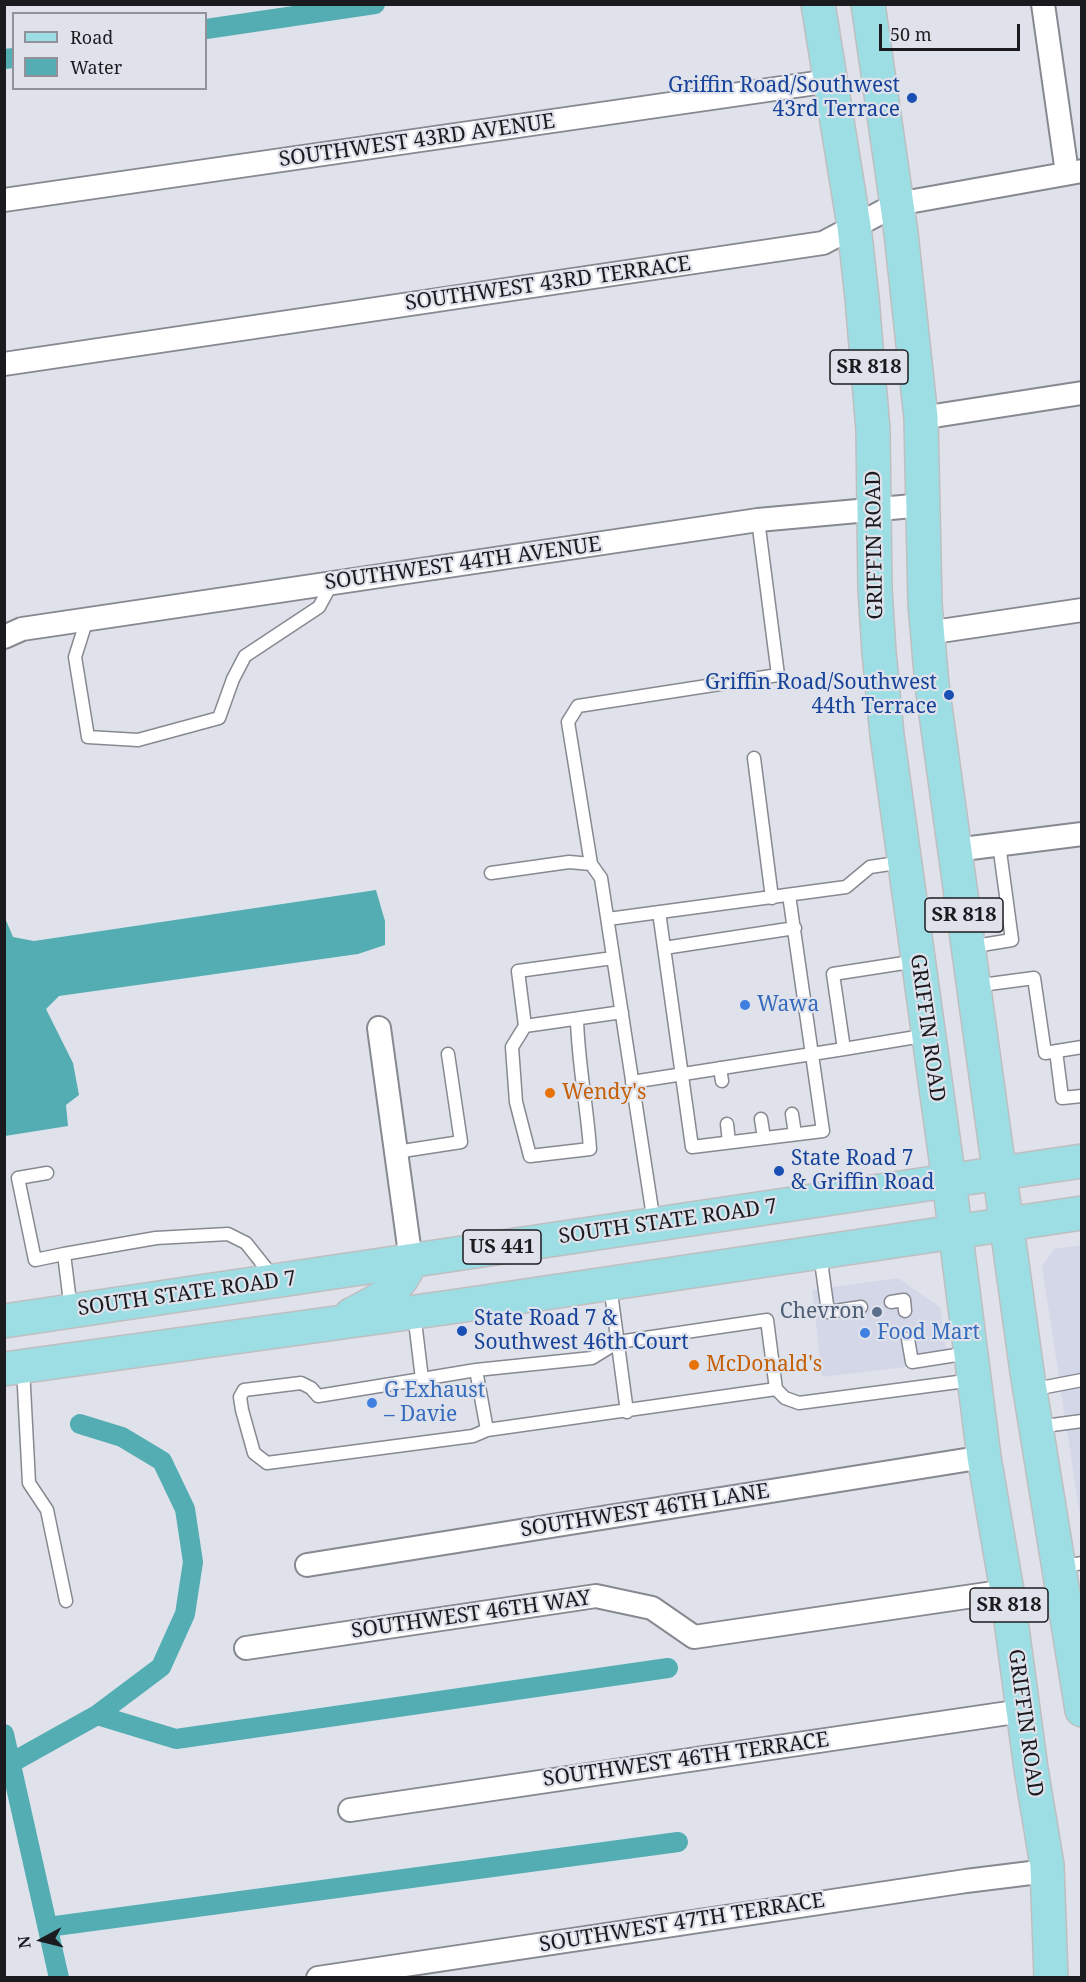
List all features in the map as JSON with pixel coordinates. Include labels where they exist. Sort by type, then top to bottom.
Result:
[{"type":"main road","name":"GRIFFIN ROAD","points":[[818,4],[854,226],[869,366],[879,652],[887,735],[984,1456],[1007,1591],[1022,1710],[1047,1871],[1051,1977]]},
{"type":"main road","name":"SR 818","points":[[868,4],[912,322],[921,418],[927,633],[932,685],[1030,1389],[1036,1427],[1070,1565],[1082,1710]]},
{"type":"main road","name":"SOUTH STATE ROAD 7","points":[[4,1321],[1082,1161]]},
{"type":"main road","name":"US 441","points":[[14,1368],[610,1284],[1082,1213]]},
{"type":"main road","points":[[336,1323],[385,1296],[403,1278],[411,1261]]},
{"type":"street","points":[[1043,4],[1074,172]]},
{"type":"street","name":"SOUTHWEST 43RD AVENUE","points":[[4,200],[830,81]]},
{"type":"street","name":"SOUTHWEST 43RD TERRACE","points":[[4,364],[823,243],[897,204],[1074,172]]},
{"type":"street","points":[[921,418],[1082,393]]},
{"type":"street","name":"SOUTHWEST 44TH AVENUE","points":[[4,637],[22,629],[758,520],[924,505]]},
{"type":"street","points":[[927,633],[1082,610]]},
{"type":"street","points":[[955,850],[1082,834]]},
{"type":"street","points":[[379,1028],[411,1261]]},
{"type":"street","name":"SOUTHWEST 46TH LANE","points":[[307,1565],[984,1456]]},
{"type":"street","name":"SOUTHWEST 46TH WAY","points":[[246,1648],[596,1596],[652,1608],[694,1637],[1007,1591]]},
{"type":"street","name":"SOUTHWEST 46TH TERRACE","points":[[350,1810],[1022,1710]]},
{"type":"street","name":"SOUTHWEST 47TH TERRACE","points":[[318,1977],[1047,1871]]},
{"type":"lane","points":[[654,1224],[601,878],[591,864],[568,723],[578,706],[746,685],[778,675],[758,520]]},
{"type":"lane","points":[[87,619],[75,657],[88,737],[138,740],[219,718],[233,679],[245,656],[319,607],[332,583]]},
{"type":"lane","points":[[754,758],[772,898]]},
{"type":"lane","points":[[968,947],[1012,940],[999,844]]},
{"type":"lane","points":[[608,919],[846,887],[870,867],[905,861]]},
{"type":"lane","points":[[491,873],[570,862],[591,864]]},
{"type":"lane","points":[[659,912],[692,1147],[823,1131],[789,895]]},
{"type":"lane","points":[[664,948],[795,928]]},
{"type":"lane","points":[[577,1019],[578,1048],[588,1109],[590,1149],[530,1156],[516,1102],[512,1047],[525,1026],[518,971],[613,958]]},
{"type":"lane","points":[[843,1049],[833,974],[918,961]]},
{"type":"lane","points":[[973,987],[1034,978],[1044,1053],[1082,1047]]},
{"type":"lane","points":[[525,1026],[622,1012]]},
{"type":"lane","points":[[632,1082],[682,1074],[721,1075],[752,1063],[928,1035]]},
{"type":"lane","points":[[1056,1051],[1062,1098],[1082,1096]]},
{"type":"lane","points":[[396,1152],[461,1142],[448,1054]]},
{"type":"lane","points":[[784,1058],[786,1071]]},
{"type":"lane","points":[[752,1063],[754,1076]]},
{"type":"lane","points":[[792,1114],[795,1134]]},
{"type":"lane","points":[[761,1119],[764,1138]]},
{"type":"lane","points":[[727,1124],[729,1142]]},
{"type":"lane","points":[[47,1173],[18,1178],[35,1260],[156,1238],[228,1234],[246,1243],[275,1281]]},
{"type":"lane","points":[[820,1253],[828,1312],[861,1307]]},
{"type":"lane","points":[[64,1254],[71,1311]]},
{"type":"lane","points":[[610,1284],[627,1412]]},
{"type":"lane","points":[[891,1302],[904,1300],[905,1311]]},
{"type":"lane","points":[[413,1312],[422,1379]]},
{"type":"lane","points":[[776,1389],[627,1412],[487,1430],[473,1436],[267,1463],[254,1453],[240,1397],[244,1390],[301,1383],[311,1388],[318,1396],[476,1370],[592,1358],[618,1342],[766,1320],[776,1389],[792,1402],[800,1403],[972,1366]]},
{"type":"lane","points":[[908,1339],[912,1362],[972,1366]]},
{"type":"lane","points":[[14,1368],[28,1483],[47,1510],[66,1601]]},
{"type":"lane","points":[[476,1370],[487,1430]]},
{"type":"lane","points":[[1030,1389],[1082,1380]]},
{"type":"lane","points":[[1036,1427],[1082,1420]]},
{"type":"shaded area","points":[[1081,1245],[1081,1523],[1042,1266],[1054,1249]]},
{"type":"shaded area","points":[[898,1278],[940,1307],[948,1362],[822,1377],[812,1290]]},
{"type":"water","points":[[376,890],[385,921],[385,945],[358,954],[59,996],[46,1009],[73,1063],[79,1095],[66,1105],[68,1126],[5,1136],[5,918],[13,937],[34,941]]},
{"type":"waterway","points":[[207,29],[375,4]]},
{"type":"waterway","points":[[4,59],[12,58]]},
{"type":"waterway","points":[[80,1424],[122,1437],[162,1461],[185,1509],[193,1562],[185,1614],[161,1667],[97,1715]]},
{"type":"waterway","points":[[11,1763],[97,1715],[176,1739],[668,1668]]},
{"type":"waterway","points":[[4,1734],[59,1978]]},
{"type":"waterway","points":[[48,1927],[678,1842]]},
{"type":"place","name":"Griffin Road/Southwest 43rd Terrace","points":[[912,98]]},
{"type":"place","name":"Griffin Road/Southwest 44th Terrace","points":[[949,695]]},
{"type":"place","name":"Wawa","points":[[745,1005]]},
{"type":"place","name":"Wendy's","points":[[550,1093]]},
{"type":"place","name":"State Road 7 & Griffin Road","points":[[779,1171]]},
{"type":"place","name":"Chevron","points":[[877,1312]]},
{"type":"place","name":"State Road 7 & Southwest 46th Court","points":[[462,1331]]},
{"type":"place","name":"Food Mart","points":[[865,1333]]},
{"type":"place","name":"McDonald's","points":[[694,1365]]},
{"type":"place","name":"G Exhaust – Davie","points":[[372,1403]]}]
